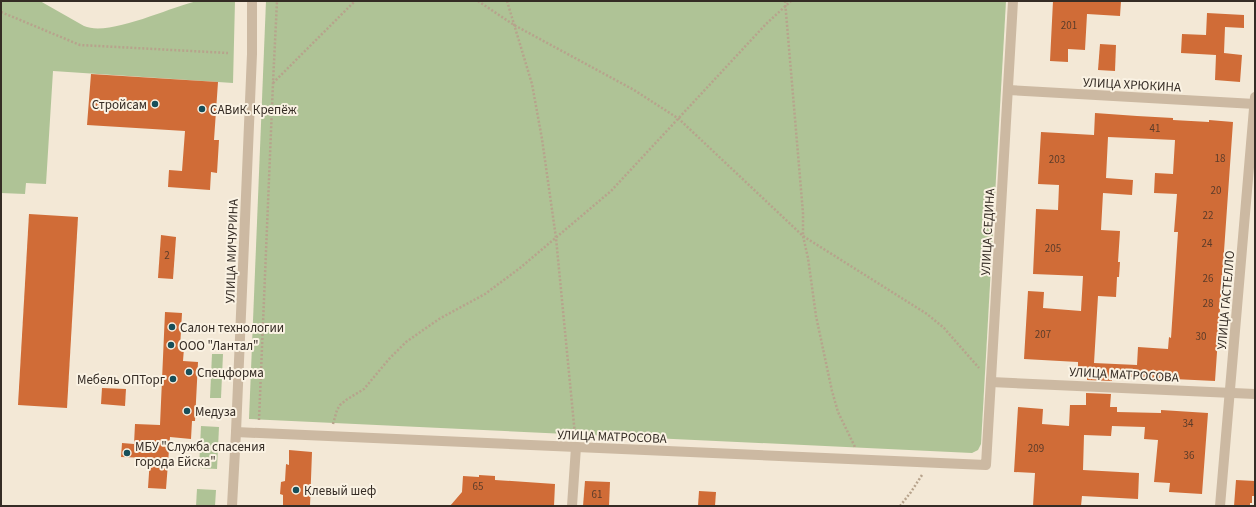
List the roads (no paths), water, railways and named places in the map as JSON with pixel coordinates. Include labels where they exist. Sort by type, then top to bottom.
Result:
[{"type":"street","name":"УЛИЦА МИЧУРИНА","points":[[232,506],[253,45],[252,1]]},
{"type":"street","name":"УЛИЦА МИЧУРИНА","points":[[253,45],[258,1]]},
{"type":"street","name":"УЛИЦА СЕДИНА","points":[[986,465],[1013,1]]},
{"type":"street","name":"УЛИЦА ХРЮКИНА","points":[[1008,90],[1255,104]]},
{"type":"street","name":"УЛИЦА ГАСТЕЛЛО","points":[[1220,506],[1255,97]]},
{"type":"street","name":"УЛИЦА МАТРОСОВА","points":[[991,382],[1255,394]]},
{"type":"street","name":"УЛИЦА МАТРОСОВА","points":[[236,432],[986,465]]},
{"type":"street","points":[[572,506],[576,447]]},
{"type":"place","name":"Стройсам","points":[[155,104]]},
{"type":"place","name":"САВиК. Крепёж","points":[[202,109]]},
{"type":"place","name":"Салон технологии","points":[[172,327]]},
{"type":"place","name":"ООО \"Лантал\"","points":[[171,345]]},
{"type":"place","name":"Спецформа","points":[[189,372]]},
{"type":"place","name":"Мебель ОПТорг","points":[[173,379]]},
{"type":"place","name":"Медуза","points":[[187,411]]},
{"type":"place","name":"МБУ \"Служба спасения города Ейска\"","points":[[127,453]]},
{"type":"place","name":"Клевый шеф","points":[[296,490]]}]
